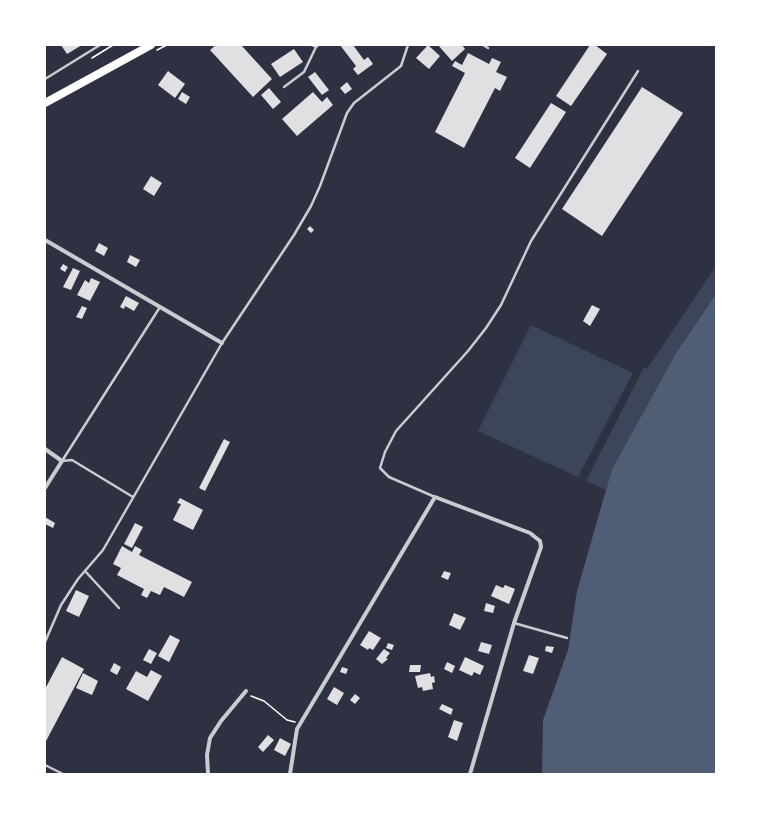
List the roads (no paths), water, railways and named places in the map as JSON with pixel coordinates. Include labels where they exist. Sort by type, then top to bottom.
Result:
[{"type":"highway","points":[[45,103],[138,48],[151,45]]},
{"type":"street","points":[[45,240],[222,343]]},
{"type":"street","points":[[45,449],[62,461],[45,488]]},
{"type":"street","points":[[290,774],[297,729],[435,497],[530,533],[540,541],[541,547],[514,623],[470,774]]},
{"type":"street","points":[[208,774],[207,756],[210,738],[221,721],[245,692]]},
{"type":"lane","points":[[45,79],[100,45]]},
{"type":"lane","points":[[284,87],[304,72],[317,46],[312,45]]},
{"type":"lane","points":[[45,642],[61,605],[78,579],[103,550],[132,497],[222,343],[294,235],[311,206],[347,113],[354,103],[401,66],[408,45]]},
{"type":"lane","points":[[483,45],[488,48]]},
{"type":"lane","points":[[435,497],[389,477],[380,468],[385,452],[396,431],[468,351],[486,328],[501,305],[531,241],[638,71]]},
{"type":"lane","points":[[62,461],[160,307]]},
{"type":"lane","points":[[62,461],[72,460],[132,497]]},
{"type":"lane","points":[[85,571],[119,608]]},
{"type":"lane","points":[[514,623],[567,638]]},
{"type":"lane","points":[[45,765],[63,774]]}]
